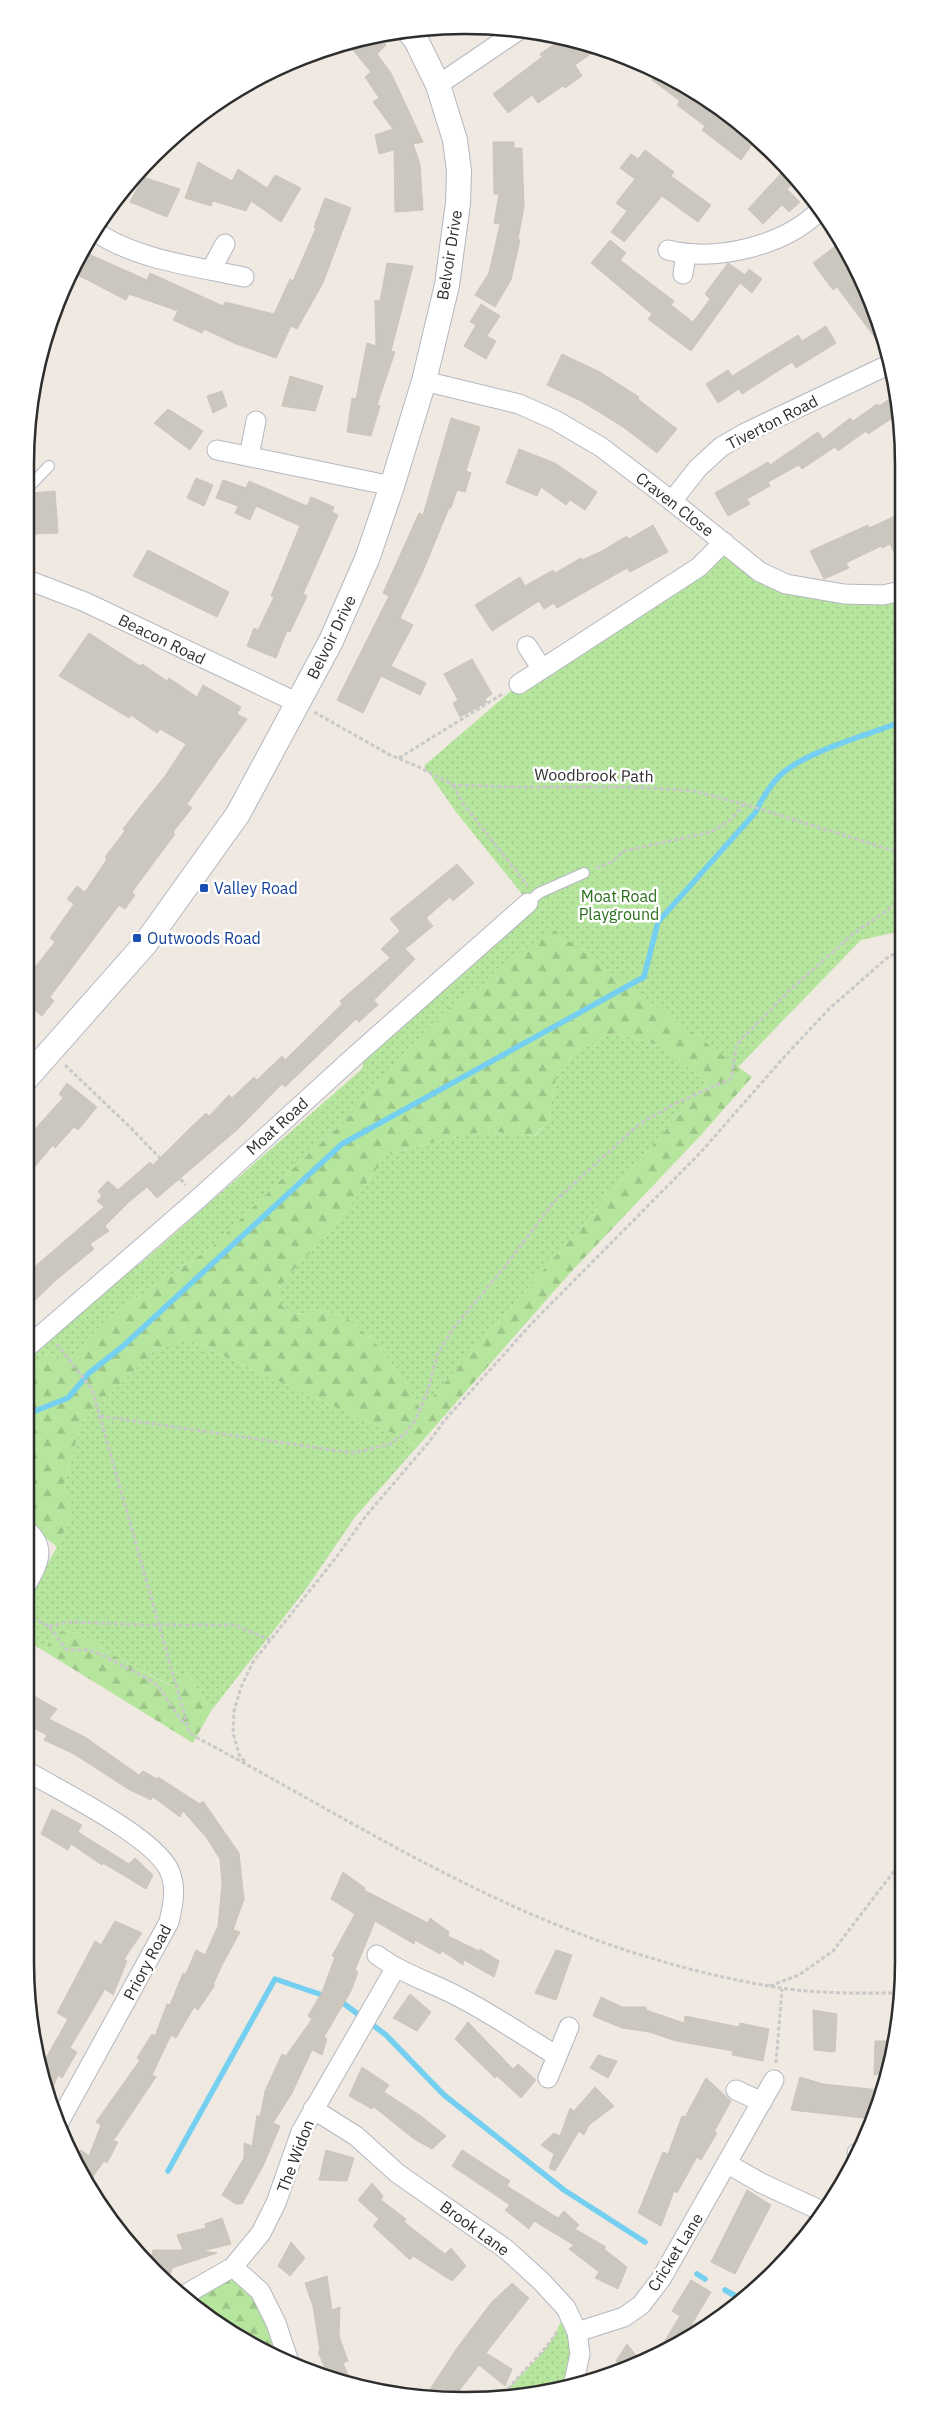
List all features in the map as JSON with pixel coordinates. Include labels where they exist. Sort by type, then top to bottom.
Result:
[{"type":"street","points":[[438,86],[510,36]]},
{"type":"street","name":"Belvoir Drive","points":[[298,703],[331,641],[367,559],[392,486],[424,381],[447,285],[458,202],[459,170],[455,140],[438,86],[413,37]]},
{"type":"street","points":[[683,274],[677,252],[727,251],[781,239],[807,224],[815,215]]},
{"type":"street","points":[[101,233],[127,248],[211,270],[244,276]]},
{"type":"street","points":[[211,270],[225,244]]},
{"type":"street","name":"Tiverton Road","points":[[672,500],[698,468],[721,447],[745,433],[884,367]]},
{"type":"street","name":"Craven Close","points":[[424,381],[519,404],[555,420],[601,447],[724,542],[699,567],[519,684]]},
{"type":"street","points":[[250,456],[256,421]]},
{"type":"street","points":[[217,450],[392,486]]},
{"type":"street","points":[[724,542],[760,572],[786,584],[844,594],[883,595],[895,592]]},
{"type":"street","name":"Beacon Road","points":[[34,582],[85,602],[298,703]]},
{"type":"street","points":[[526,646],[542,669]]},
{"type":"street","points":[[34,1070],[145,944],[238,814],[298,703]]},
{"type":"street","name":"Moat Road","points":[[34,1341],[199,1198],[356,1055],[532,899]]},
{"type":"street","points":[[34,1541],[38,1546],[39,1561],[34,1570]]},
{"type":"street","name":"Priory Road","points":[[34,1775],[141,1838],[168,1869],[174,1884],[174,1903],[169,1922],[63,2115]]},
{"type":"street","points":[[377,1955],[395,1969],[435,1984],[473,2004],[557,2056]]},
{"type":"street","name":"The Widon","points":[[189,2292],[232,2267],[261,2233],[276,2204],[301,2132],[395,1969]]},
{"type":"street","points":[[548,2078],[569,2027]]},
{"type":"street","name":"Cricket Lane","points":[[577,2332],[624,2317],[641,2305],[661,2279],[774,2080]]},
{"type":"street","points":[[736,2090],[762,2102]]},
{"type":"street","name":"Brook Lane","points":[[313,2109],[356,2136],[397,2173],[507,2250],[566,2308],[577,2332],[580,2354],[575,2378]]},
{"type":"street","points":[[728,2164],[817,2209]]},
{"type":"street","points":[[232,2267],[260,2291],[276,2323],[286,2353]]},
{"type":"lane","points":[[34,482],[49,466]]},
{"type":"lane","points":[[532,899],[584,873]]},
{"type":"path","points":[[399,758],[519,684]]},
{"type":"path","name":"Woodbrook Path","points":[[298,703],[452,785],[636,787],[694,791],[749,805],[895,850]]},
{"type":"path","points":[[452,785],[464,805],[532,899]]},
{"type":"path","points":[[612,862],[624,851],[711,832],[731,820],[744,804]]},
{"type":"path","points":[[100,1416],[353,1453],[390,1444],[406,1433],[416,1419],[428,1390],[437,1355],[452,1330],[507,1264],[553,1204],[638,1125],[674,1104],[731,1079],[737,1044],[788,992],[854,933],[895,905]]},
{"type":"path","points":[[249,1765],[240,1757],[233,1734],[234,1710],[241,1687],[253,1662],[338,1555],[365,1517],[478,1382],[567,1287],[701,1152],[785,1056],[823,1016],[887,958],[895,953]]},
{"type":"path","points":[[50,1051],[199,1198]]},
{"type":"path","points":[[46,1330],[92,1389],[190,1734],[476,1889],[567,1928],[645,1956],[715,1975],[770,1986],[894,1993]]},
{"type":"path","points":[[34,1619],[49,1626],[67,1650],[88,1650],[100,1654],[159,1687],[182,1721],[188,1724]]},
{"type":"path","points":[[49,1626],[69,1622],[235,1625],[270,1640]]},
{"type":"path","points":[[770,1986],[799,1974],[833,1951],[895,1870]]},
{"type":"path","points":[[774,2080],[782,1988]]},
{"type":"path","points":[[507,2390],[517,2376],[546,2349],[558,2331],[566,2308]]},
{"type":"green space","name":"Moat Road Playground","points":[[724,542],[760,572],[830,592],[895,591],[895,932],[861,940],[738,1067],[643,997],[482,986],[450,1006],[425,1031],[347,1119],[212,1247],[108,1318],[66,1363],[49,1353],[34,1367],[34,1349],[131,1265],[140,1264],[362,1069],[364,1058],[535,910],[456,812],[424,766],[519,684]]},
{"type":"green space","points":[[551,928],[752,1077],[701,1135],[571,1272],[417,1447],[392,1433],[184,1338],[154,1351],[81,1423],[64,1485],[72,1514],[57,1547],[34,1528],[34,1367],[49,1353],[66,1363],[108,1318],[212,1247],[347,1119],[425,1031],[450,1006],[482,986]],"holes":[[[613,1033],[662,1046],[707,1083],[421,1410],[403,1379],[374,1341],[348,1319],[327,1311],[295,1314],[282,1306],[277,1291],[296,1267],[329,1234],[387,1155],[465,1134],[503,1132],[534,1136],[549,1120],[556,1078],[577,1050]]]},
{"type":"green space","points":[[613,1033],[662,1046],[707,1083],[421,1410],[403,1379],[374,1341],[348,1319],[327,1311],[295,1314],[282,1306],[277,1291],[296,1267],[329,1234],[387,1155],[465,1134],[503,1132],[535,1136],[549,1120],[556,1078],[577,1050]]},
{"type":"green space","points":[[184,1338],[392,1433],[417,1447],[355,1517],[306,1589],[211,1711],[189,1675],[170,1685],[120,1659],[79,1633],[62,1631],[53,1637],[44,1651],[34,1645],[34,1588],[57,1547],[72,1514],[64,1485],[81,1423],[154,1351]]},
{"type":"green space","points":[[62,1631],[79,1633],[120,1659],[169,1685],[189,1675],[211,1711],[193,1743],[44,1651],[53,1637]]},
{"type":"green space","points":[[233,2267],[260,2291],[285,2353],[249,2335],[225,2320],[189,2292]]},
{"type":"green space","points":[[566,2308],[577,2332],[574,2379],[507,2390],[547,2347]]},
{"type":"building","points":[[383,41],[386,45],[377,54],[391,73],[423,142],[413,144],[420,164],[423,210],[395,212],[394,150],[379,154],[375,135],[393,129],[373,102],[379,98],[365,77],[371,72],[352,48]]},
{"type":"building","points":[[555,43],[592,53],[575,65],[582,76],[538,103],[532,95],[508,113],[493,94],[542,57],[540,54]]},
{"type":"building","points":[[655,78],[704,106],[749,141],[752,144],[741,160],[702,130],[705,126],[677,105],[680,101],[652,80]]},
{"type":"building","points":[[493,142],[514,142],[514,148],[522,148],[524,207],[518,239],[520,240],[511,280],[495,307],[475,295],[489,273],[500,224],[494,223],[499,194],[494,194]]},
{"type":"building","points":[[645,150],[674,172],[671,176],[711,205],[698,222],[662,196],[624,242],[611,232],[627,211],[616,203],[635,179],[620,168],[631,154],[638,159]]},
{"type":"building","points":[[198,162],[232,181],[238,169],[267,188],[275,175],[301,188],[281,222],[251,201],[246,211],[213,201],[211,206],[185,198]]},
{"type":"building","points":[[781,173],[792,185],[787,189],[800,202],[789,212],[782,205],[763,224],[748,209]]},
{"type":"building","points":[[144,177],[180,189],[167,217],[130,202]]},
{"type":"building","points":[[325,198],[351,208],[323,283],[297,329],[291,326],[276,358],[236,344],[204,329],[202,333],[173,320],[178,311],[129,294],[126,300],[78,275],[88,254],[147,280],[150,273],[223,306],[225,302],[274,314],[290,279],[293,281],[316,228],[314,227]]},
{"type":"building","points":[[610,240],[626,253],[620,260],[674,301],[671,305],[693,322],[710,299],[705,294],[728,263],[745,275],[749,269],[762,279],[752,293],[740,283],[691,351],[648,319],[652,314],[591,263]]},
{"type":"building","points":[[836,246],[851,274],[877,340],[837,287],[833,290],[813,263]]},
{"type":"building","points":[[387,263],[413,266],[391,351],[395,352],[377,405],[380,406],[371,436],[347,432],[352,398],[356,399],[367,343],[376,346],[375,300],[380,301]]},
{"type":"building","points":[[481,304],[500,316],[487,336],[496,341],[486,359],[464,346],[476,325],[470,322]]},
{"type":"building","points":[[826,326],[836,343],[796,368],[792,362],[742,394],[739,389],[718,403],[706,384],[728,370],[732,376],[798,335],[802,341]]},
{"type":"building","points":[[562,354],[600,372],[639,397],[638,399],[677,429],[657,453],[623,427],[581,401],[547,385]]},
{"type":"building","points":[[290,376],[323,386],[315,411],[282,406]]},
{"type":"building","points":[[222,391],[227,406],[213,413],[207,396]]},
{"type":"building","points":[[890,399],[893,418],[868,434],[866,431],[838,451],[835,447],[802,469],[799,465],[768,482],[770,486],[747,499],[750,504],[728,516],[715,493],[768,462],[770,465],[818,432],[823,439],[850,418],[853,421],[877,404],[879,406]]},
{"type":"building","points":[[168,409],[203,431],[190,450],[154,423]]},
{"type":"building","points":[[451,418],[480,427],[466,471],[471,473],[465,492],[457,490],[423,571],[400,618],[413,625],[391,666],[426,683],[420,695],[381,676],[363,713],[337,700],[389,596],[383,593],[419,513],[423,515]]},
{"type":"building","points":[[519,449],[555,463],[597,492],[585,510],[570,500],[566,505],[541,487],[537,496],[506,483]]},
{"type":"building","points":[[196,478],[213,485],[204,506],[187,498]]},
{"type":"building","points":[[223,480],[246,488],[249,481],[307,506],[311,497],[334,507],[332,512],[338,515],[303,594],[307,596],[290,632],[287,631],[276,658],[247,646],[254,628],[258,630],[274,597],[271,596],[300,526],[256,506],[250,520],[235,513],[238,506],[216,498]]},
{"type":"building","points":[[55,491],[58,533],[35,534],[34,493]]},
{"type":"building","points":[[895,516],[895,554],[890,544],[882,548],[881,546],[846,563],[849,568],[824,579],[810,551],[868,525],[869,528]]},
{"type":"building","points":[[653,525],[668,552],[630,572],[627,568],[557,608],[554,603],[544,609],[539,601],[492,631],[475,605],[520,577],[525,586],[553,570],[555,573],[581,558],[582,560],[602,551],[627,536],[629,539]]},
{"type":"building","points":[[148,550],[229,592],[217,617],[133,576]]},
{"type":"building","points":[[89,633],[140,666],[142,664],[167,681],[169,678],[197,697],[203,685],[241,707],[237,714],[247,719],[187,804],[192,808],[173,832],[175,834],[132,892],[135,895],[125,909],[119,905],[50,997],[54,1001],[42,1016],[34,1009],[34,969],[55,942],[50,938],[74,904],[67,899],[77,886],[85,892],[107,859],[105,857],[125,831],[123,829],[165,776],[186,744],[160,729],[157,733],[131,715],[129,718],[59,676]]},
{"type":"building","points":[[472,659],[492,694],[485,699],[487,702],[460,717],[453,703],[458,700],[444,674]]},
{"type":"building","points":[[457,864],[474,883],[453,901],[450,897],[426,918],[433,926],[405,949],[415,959],[374,1000],[378,1005],[359,1022],[356,1019],[285,1087],[282,1084],[238,1129],[157,1198],[147,1187],[129,1202],[105,1226],[109,1231],[90,1244],[94,1249],[55,1281],[34,1301],[34,1267],[104,1207],[97,1201],[102,1196],[98,1191],[108,1181],[118,1190],[150,1162],[153,1165],[206,1113],[209,1116],[229,1095],[232,1098],[254,1077],[257,1080],[282,1056],[285,1060],[342,1004],[340,1001],[390,958],[381,949],[400,931],[390,919]]},
{"type":"building","points":[[67,1083],[97,1107],[78,1130],[74,1127],[55,1148],[53,1145],[34,1168],[34,1130],[63,1098],[59,1094]]},
{"type":"building","points":[[34,1696],[57,1709],[49,1719],[85,1737],[139,1775],[143,1771],[157,1779],[158,1777],[200,1804],[203,1801],[239,1853],[244,1899],[233,1930],[240,1932],[222,1965],[213,1985],[215,1985],[198,2010],[194,2007],[176,2038],[171,2035],[152,2075],[156,2077],[113,2141],[118,2142],[107,2163],[104,2161],[92,2178],[79,2154],[81,2150],[89,2156],[101,2125],[96,2122],[140,2060],[137,2058],[152,2034],[155,2036],[167,2004],[170,2005],[183,1973],[186,1974],[196,1950],[205,1955],[218,1926],[222,1884],[220,1859],[206,1837],[183,1811],[180,1817],[153,1797],[151,1800],[128,1789],[74,1754],[44,1740],[47,1735],[34,1728]]},
{"type":"building","points":[[52,1809],[82,1825],[78,1832],[129,1864],[135,1858],[153,1875],[146,1889],[103,1863],[102,1865],[71,1844],[68,1850],[41,1834]]},
{"type":"building","points":[[343,1872],[365,1888],[364,1890],[428,1923],[430,1918],[449,1932],[448,1936],[479,1951],[480,1949],[499,1961],[494,1977],[464,1960],[463,1965],[442,1951],[440,1954],[415,1940],[414,1944],[375,1921],[355,1970],[358,1972],[351,1991],[324,2037],[327,2039],[322,2055],[312,2050],[292,2093],[273,2123],[280,2126],[263,2166],[242,2204],[236,2204],[222,2195],[244,2158],[244,2143],[252,2146],[257,2115],[260,2117],[265,2091],[282,2054],[286,2056],[312,2019],[308,2016],[322,1992],[335,1957],[332,1956],[355,1914],[331,1899]]},
{"type":"building","points":[[115,1921],[142,1933],[124,1959],[127,1961],[113,1995],[105,1989],[70,2048],[77,2052],[62,2078],[58,2075],[53,2088],[45,2060],[68,2019],[57,2013],[95,1941],[101,1945]]},
{"type":"building","points":[[556,1950],[572,1955],[556,2000],[535,1993]]},
{"type":"building","points":[[410,1994],[431,2012],[417,2031],[393,2018]]},
{"type":"building","points":[[601,1997],[622,2007],[646,2007],[646,2010],[684,2023],[685,2016],[739,2027],[740,2023],[769,2029],[763,2061],[732,2055],[733,2051],[676,2041],[649,2032],[622,2028],[593,2016]]},
{"type":"building","points":[[813,2010],[837,2014],[835,2052],[814,2050]]},
{"type":"building","points":[[468,2022],[513,2069],[518,2064],[536,2080],[521,2098],[497,2076],[495,2078],[455,2039]]},
{"type":"building","points":[[875,2041],[888,2041],[881,2074],[874,2075]]},
{"type":"building","points":[[598,2055],[617,2061],[608,2078],[590,2068]]},
{"type":"building","points":[[362,2067],[389,2085],[384,2092],[421,2116],[446,2136],[432,2149],[414,2139],[374,2107],[372,2109],[349,2096]]},
{"type":"building","points":[[800,2077],[823,2084],[875,2090],[865,2118],[791,2110]]},
{"type":"building","points":[[706,2078],[731,2101],[714,2132],[717,2133],[701,2160],[697,2157],[677,2193],[674,2191],[661,2226],[638,2213],[663,2152],[668,2154],[682,2116],[685,2117]]},
{"type":"building","points":[[595,2087],[614,2106],[589,2125],[584,2135],[579,2131],[555,2171],[549,2168],[554,2154],[541,2145],[554,2133],[560,2136],[570,2108],[574,2111]]},
{"type":"building","points":[[326,2150],[354,2158],[347,2181],[319,2180]]},
{"type":"building","points":[[462,2150],[510,2181],[507,2186],[558,2218],[564,2211],[579,2225],[575,2229],[606,2247],[604,2249],[627,2267],[618,2289],[595,2278],[599,2272],[569,2249],[574,2245],[534,2221],[529,2229],[505,2210],[510,2205],[452,2166]]},
{"type":"building","points":[[372,2183],[383,2196],[381,2200],[406,2219],[404,2222],[445,2254],[451,2248],[466,2266],[452,2281],[413,2256],[410,2260],[373,2226],[379,2219],[358,2200]]},
{"type":"building","points":[[747,2190],[771,2205],[735,2274],[711,2262]]},
{"type":"building","points":[[222,2218],[231,2244],[202,2251],[217,2253],[172,2268],[171,2273],[167,2273],[151,2257],[153,2250],[183,2250],[177,2235],[206,2228],[205,2224]]},
{"type":"building","points":[[291,2242],[305,2258],[290,2276],[278,2266]]},
{"type":"building","points":[[327,2276],[332,2310],[340,2307],[339,2336],[348,2361],[343,2363],[349,2377],[325,2369],[318,2352],[320,2351],[313,2306],[305,2283]]},
{"type":"building","points":[[691,2280],[711,2292],[689,2329],[663,2344],[680,2316],[672,2311]]},
{"type":"building","points":[[512,2283],[529,2298],[486,2353],[512,2369],[505,2386],[479,2365],[458,2392],[429,2391],[457,2348],[491,2303]]},
{"type":"building","points":[[627,2344],[636,2356],[619,2363],[616,2361]]},
{"type":"waterway","points":[[34,1411],[68,1398],[89,1373],[122,1347],[342,1144],[644,977],[658,922],[755,813],[775,780],[795,764],[824,750],[895,724]]},
{"type":"waterway","points":[[168,2171],[275,1979],[328,1997]]},
{"type":"waterway","points":[[339,2000],[386,2035],[444,2095],[564,2190],[645,2242]]},
{"type":"waterway","points":[[697,2274],[705,2279]]},
{"type":"waterway","points":[[725,2290],[736,2296]]},
{"type":"place","name":"Valley Road","points":[[204,888]]},
{"type":"place","name":"Outwoods Road","points":[[137,938]]}]
